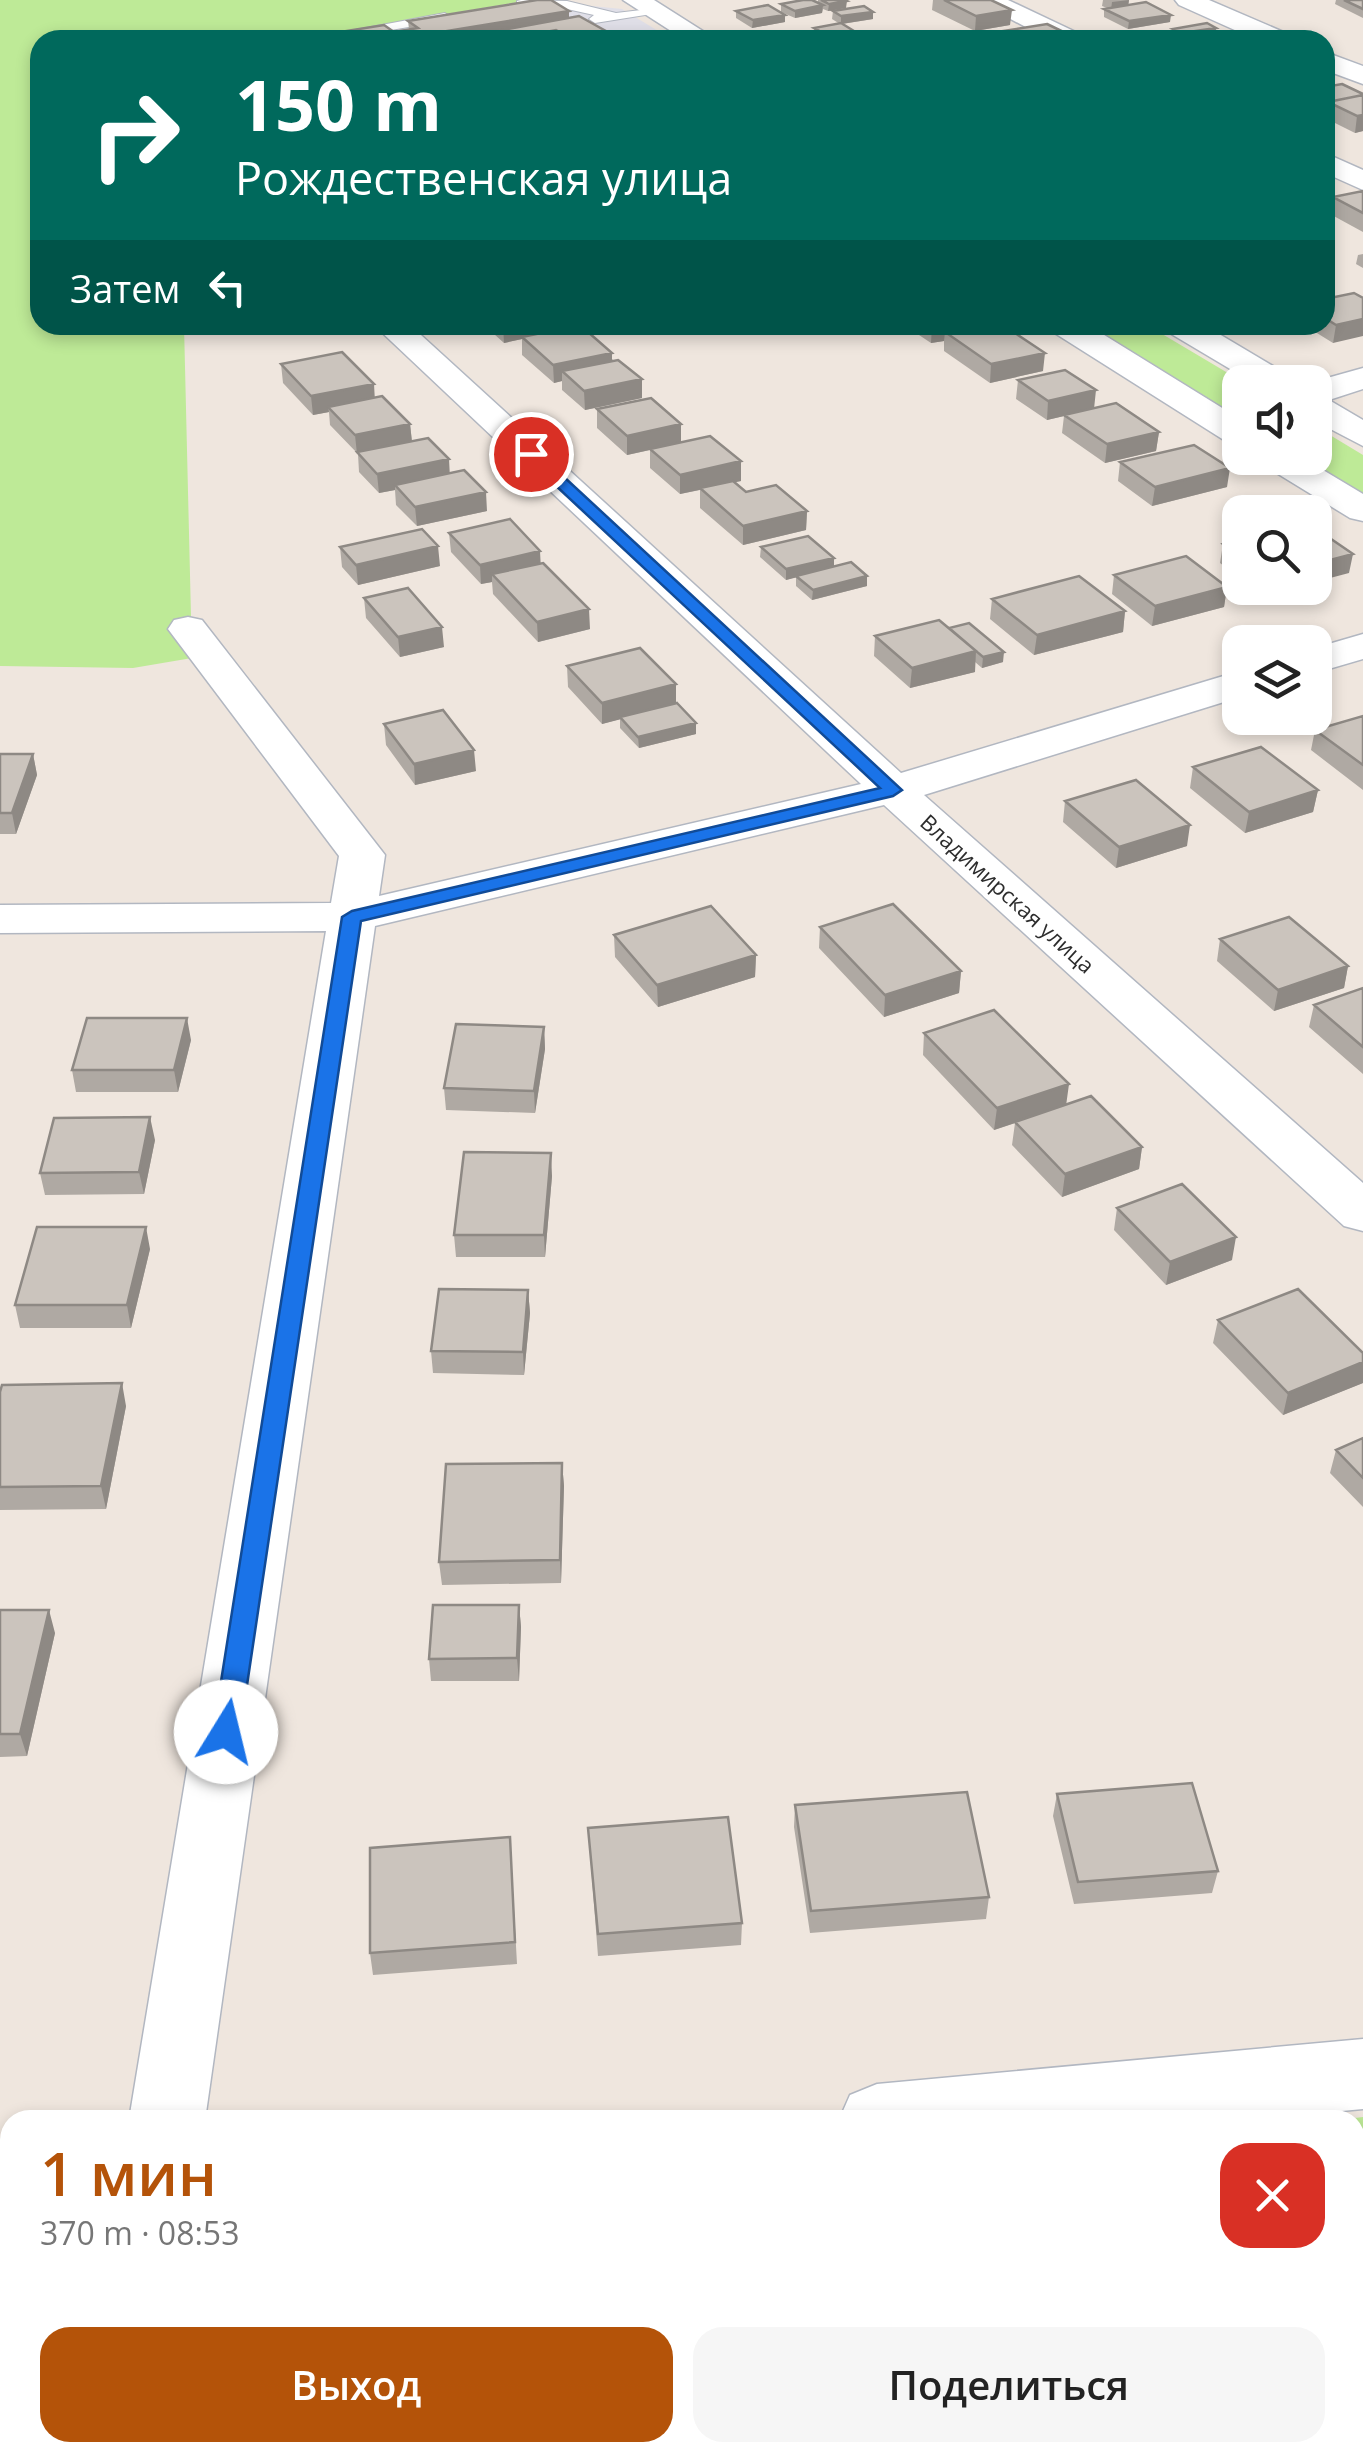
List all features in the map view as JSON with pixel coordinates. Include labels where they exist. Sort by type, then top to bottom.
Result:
[{"type":"street","points":[[988,0],[1050,30]]},
{"type":"street","points":[[1188,0],[1256,30]]},
{"type":"street","points":[[647,6],[687,30]]},
{"type":"street","points":[[1335,64],[1363,76]]},
{"type":"street","points":[[1335,167],[1363,181]]},
{"type":"street","name":"Владимирская улица","points":[[402,335],[893,790],[1363,1212]]},
{"type":"street","points":[[1080,335],[1222,423]]},
{"type":"street","points":[[1197,335],[1247,365]]},
{"type":"street","points":[[1332,387],[1363,378]]},
{"type":"street","points":[[1332,416],[1363,435]]},
{"type":"street","points":[[1306,475],[1363,510]]},
{"type":"street","points":[[169,2110],[362,855],[188,629]]},
{"type":"street","points":[[1332,656],[1363,646]]},
{"type":"street","points":[[0,919],[352,917],[893,790],[1222,689]]},
{"type":"street","points":[[983,2110],[1363,2074]]},
{"type":"lane","points":[[499,8],[535,1],[613,16]]},
{"type":"lane","points":[[578,22],[647,6]]},
{"type":"lane","points":[[369,30],[463,14]]},
{"type":"shaded area","points":[[531,0],[622,9],[657,30],[351,30]]},
{"type":"green space","points":[[0,0],[531,0],[351,30],[30,30],[30,335],[184,335],[192,658],[133,668],[0,666]]},
{"type":"green space","points":[[1097,335],[1164,335],[1222,370],[1222,412]]},
{"type":"green space","points":[[1332,436],[1363,455],[1363,502],[1321,475],[1332,475]]},
{"type":"building","points":[[537,0],[551,0],[569,11],[453,30],[406,30],[418,28],[408,21]]},
{"type":"building","points":[[803,0],[823,5],[795,11],[781,4]]},
{"type":"building","points":[[944,0],[991,0],[1012,10],[976,16]]},
{"type":"building","points":[[1344,0],[1363,0],[1363,9]]},
{"type":"building","points":[[1146,2],[1171,15],[1129,21],[1104,9]]},
{"type":"building","points":[[768,5],[785,15],[753,20],[736,11]]},
{"type":"building","points":[[864,6],[873,12],[841,16],[833,11]]},
{"type":"building","points":[[579,16],[604,30],[556,30],[502,30]]},
{"type":"building","points":[[841,23],[852,30],[818,30],[814,28]]},
{"type":"building","points":[[1207,23],[1216,28],[1202,30],[1173,29]]},
{"type":"building","points":[[1047,24],[1060,30],[1010,30]]},
{"type":"building","points":[[384,25],[391,30],[353,30]]},
{"type":"building","points":[[1342,84],[1363,95],[1335,101],[1335,85]]},
{"type":"building","points":[[1363,95],[1363,115],[1335,105],[1335,101]]},
{"type":"building","points":[[1363,191],[1363,213],[1335,198]]},
{"type":"building","points":[[1354,293],[1363,298],[1363,319],[1335,324],[1335,297]]},
{"type":"building","points":[[591,335],[612,353],[553,365],[522,337]]},
{"type":"building","points":[[949,335],[1018,335],[1045,353],[991,364]]},
{"type":"building","points":[[342,352],[374,384],[311,396],[281,364]]},
{"type":"building","points":[[618,360],[642,379],[584,391],[562,371]]},
{"type":"building","points":[[1065,370],[1096,390],[1048,401],[1018,380]]},
{"type":"building","points":[[382,396],[410,424],[355,435],[328,407]]},
{"type":"building","points":[[651,398],[681,424],[627,436],[597,409]]},
{"type":"building","points":[[1116,403],[1159,432],[1107,444],[1064,415]]},
{"type":"building","points":[[710,436],[741,461],[680,475],[650,449]]},
{"type":"building","points":[[428,438],[449,459],[377,474],[357,452]]},
{"type":"building","points":[[1194,445],[1222,463],[1222,470],[1155,487],[1120,462]]},
{"type":"building","points":[[464,470],[486,492],[415,507],[395,485]]},
{"type":"building","points":[[733,481],[746,492],[776,485],[807,511],[743,526],[700,488]]},
{"type":"building","points":[[510,519],[540,551],[480,565],[449,533]]},
{"type":"building","points":[[422,529],[438,546],[356,565],[340,547]]},
{"type":"building","points":[[808,536],[834,558],[786,569],[761,547]]},
{"type":"building","points":[[1332,540],[1353,554],[1332,560]]},
{"type":"building","points":[[1186,556],[1222,583],[1222,588],[1155,606],[1114,575]]},
{"type":"building","points":[[851,562],[867,576],[813,590],[796,576]]},
{"type":"building","points":[[543,563],[589,609],[537,622],[492,574]]},
{"type":"building","points":[[1079,576],[1125,611],[1037,635],[992,599]]},
{"type":"building","points":[[408,588],[442,627],[398,637],[364,598]]},
{"type":"building","points":[[939,620],[976,651],[912,668],[875,636]]},
{"type":"building","points":[[969,623],[1004,652],[983,657],[949,628]]},
{"type":"building","points":[[640,648],[676,684],[602,703],[567,666]]},
{"type":"building","points":[[677,703],[696,723],[638,737],[620,717]]},
{"type":"building","points":[[443,710],[474,750],[414,764],[384,724]]},
{"type":"building","points":[[1363,716],[1363,765],[1322,735],[1332,735],[1332,725]]},
{"type":"building","points":[[1261,747],[1318,790],[1249,812],[1193,767]]},
{"type":"building","points":[[0,754],[33,754],[12,813],[0,813]]},
{"type":"building","points":[[1136,780],[1190,825],[1119,847],[1065,801]]},
{"type":"building","points":[[893,904],[961,971],[885,995],[820,927]]},
{"type":"building","points":[[711,906],[756,955],[657,985],[614,935]]},
{"type":"building","points":[[1289,917],[1348,966],[1278,990],[1220,939]]},
{"type":"building","points":[[1363,988],[1363,1047],[1314,1005]]},
{"type":"building","points":[[994,1010],[1069,1084],[997,1108],[924,1033]]},
{"type":"building","points":[[87,1018],[187,1018],[174,1070],[72,1070]]},
{"type":"building","points":[[456,1024],[544,1027],[534,1091],[444,1088]]},
{"type":"building","points":[[1091,1096],[1142,1147],[1065,1174],[1015,1122]]},
{"type":"building","points":[[150,1117],[139,1172],[40,1173],[54,1118]]},
{"type":"building","points":[[464,1152],[551,1153],[544,1235],[454,1235]]},
{"type":"building","points":[[1182,1184],[1236,1237],[1170,1262],[1117,1208]]},
{"type":"building","points":[[37,1227],[146,1227],[127,1305],[15,1305]]},
{"type":"building","points":[[439,1289],[528,1290],[523,1352],[431,1351]]},
{"type":"building","points":[[1298,1289],[1363,1353],[1363,1362],[1288,1393],[1218,1320]]},
{"type":"building","points":[[122,1383],[101,1486],[0,1487],[2,1385]]},
{"type":"building","points":[[1363,1438],[1363,1478],[1336,1450]]},
{"type":"building","points":[[562,1463],[560,1560],[439,1562],[446,1464]]},
{"type":"building","points":[[433,1605],[519,1605],[517,1658],[429,1659]]},
{"type":"building","points":[[0,1610],[49,1610],[20,1734],[0,1734]]},
{"type":"building","points":[[1192,1783],[1218,1871],[1078,1882],[1057,1794]]},
{"type":"building","points":[[967,1792],[989,1897],[811,1911],[795,1805]]},
{"type":"building","points":[[728,1817],[742,1923],[598,1934],[588,1828]]},
{"type":"building","points":[[510,1837],[515,1942],[370,1953],[370,1848]]},
{"type":"route","points":[[226,1732],[352,917],[893,790],[531,454]]}]
